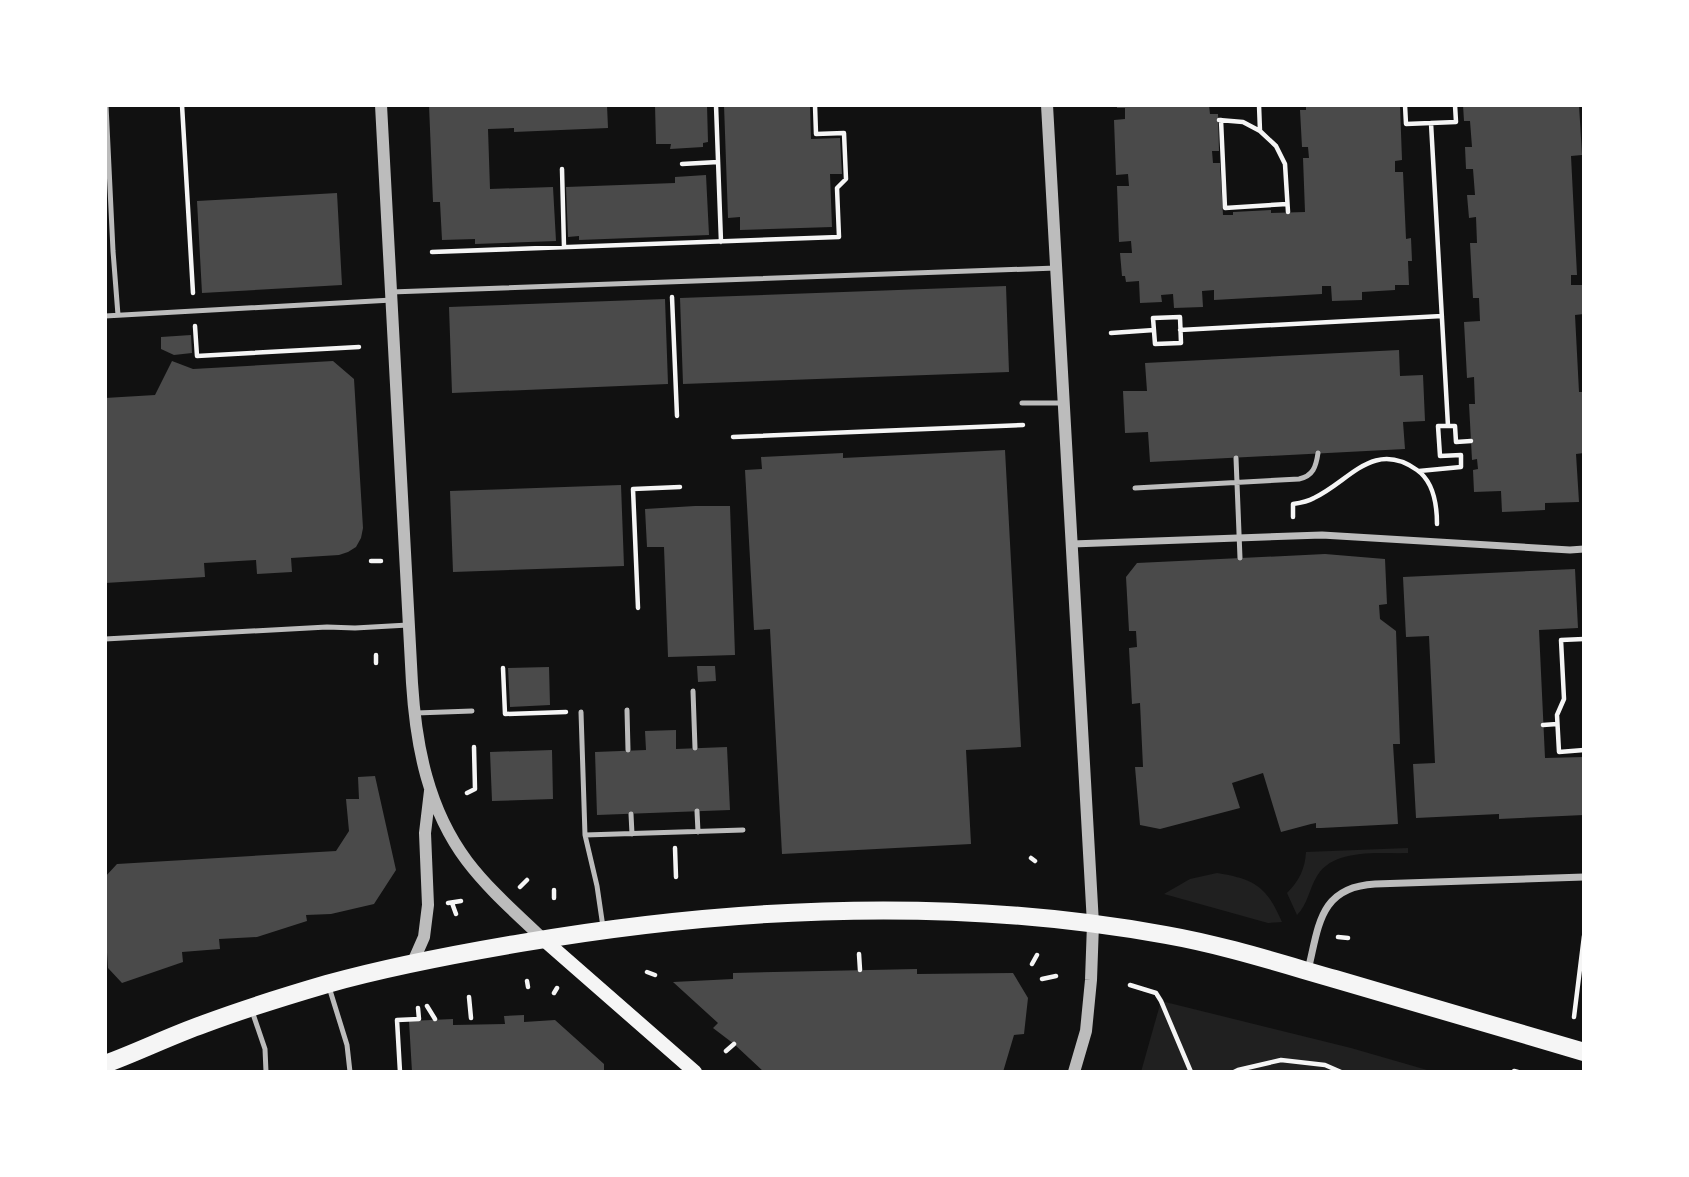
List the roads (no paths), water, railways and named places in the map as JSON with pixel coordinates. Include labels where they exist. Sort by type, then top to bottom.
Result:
[{"type":"main road","points":[[105,1064],[200,1025],[251,1008],[413,962],[542,939],[677,921],[848,911],[910,911],[1036,918],[1168,935],[1308,971],[1584,1052]]},
{"type":"main road","points":[[542,939],[695,1072]]},
{"type":"street","points":[[381,105],[408,625],[414,713],[420,753],[430,791],[442,820],[467,860],[495,893],[542,939]]},
{"type":"street","points":[[1047,105],[1093,924],[1086,1031],[1074,1072]]},
{"type":"street","points":[[1072,544],[1322,535],[1584,549]]},
{"type":"street","points":[[413,962],[424,937],[428,905],[425,833],[430,791]]},
{"type":"street","points":[[1308,971],[1324,912],[1334,898],[1346,889],[1366,884],[1584,877]]},
{"type":"lane","points":[[106,105],[118,315]]},
{"type":"lane","points":[[105,316],[194,312],[391,296],[672,282],[1056,268]]},
{"type":"lane","points":[[1021,403],[1064,403]]},
{"type":"lane","points":[[1135,488],[1304,478],[1315,469],[1318,453]]},
{"type":"lane","points":[[1236,458],[1240,558]]},
{"type":"lane","points":[[105,639],[327,626],[355,628],[408,625]]},
{"type":"lane","points":[[693,691],[695,748]]},
{"type":"lane","points":[[627,710],[628,750]]},
{"type":"lane","points":[[414,713],[472,711]]},
{"type":"lane","points":[[581,712],[585,835],[597,886],[603,930]]},
{"type":"lane","points":[[697,811],[698,831]]},
{"type":"lane","points":[[631,814],[632,834]]},
{"type":"lane","points":[[585,835],[743,830]]},
{"type":"lane","points":[[328,984],[345,1035],[350,1072]]},
{"type":"lane","points":[[251,1008],[265,1049],[266,1072]]}]
